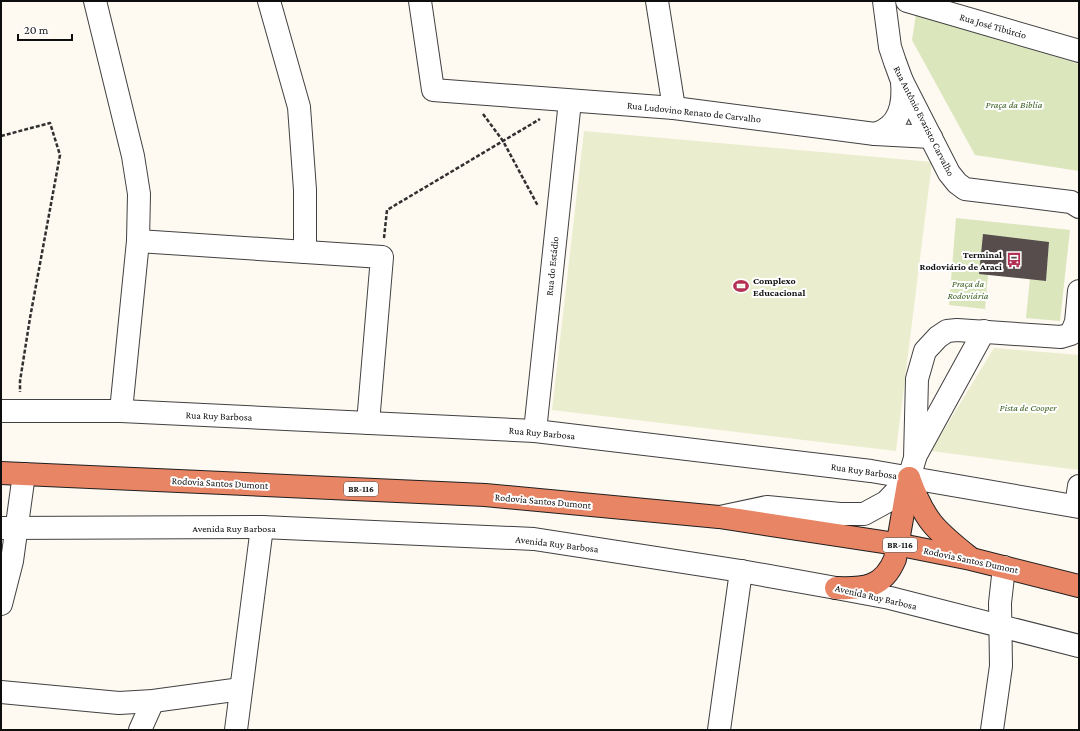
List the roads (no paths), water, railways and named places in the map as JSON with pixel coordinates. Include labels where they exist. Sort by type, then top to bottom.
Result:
[{"type":"highway","points":[[836,588],[860,588],[884,578],[894,559],[912,468]]},
{"type":"highway","points":[[912,468],[922,512],[939,532],[971,559]]},
{"type":"highway","name":"Rodovia Santos Dumont","points":[[1,473],[485,495],[719,517],[896,544],[971,559],[1079,586]]},
{"type":"street","points":[[95,1],[134,156],[139,210],[138,241],[121,411]]},
{"type":"street","points":[[269,1],[299,106],[305,182],[305,252]]},
{"type":"street","name":"Rua Ludovino Renato de Carvalho","points":[[420,1],[433,90],[674,108],[875,134],[931,137]]},
{"type":"street","points":[[657,1],[674,108]]},
{"type":"street","name":"Rua Antônio Evaristo Carvalho","points":[[884,1],[890,47],[902,81],[949,173],[957,183],[965,189],[1071,202],[1079,207]]},
{"type":"street","name":"Rua José Tibúrcio","points":[[907,1],[1079,51]]},
{"type":"street","points":[[875,134],[886,129],[897,118],[903,97],[902,81]]},
{"type":"street","name":"Rua do Estádio","points":[[535,431],[570,101]]},
{"type":"street","points":[[138,241],[382,257],[368,423]]},
{"type":"street","points":[[912,468],[917,378],[925,352],[938,337],[947,331],[984,331],[1061,337],[1071,334],[1076,322],[1079,291]]},
{"type":"street","points":[[719,517],[767,507],[840,514],[864,514],[886,502],[912,468],[984,331]]},
{"type":"street","name":"Rua Ruy Barbosa","points":[[11,411],[121,411],[535,431],[871,470],[912,468],[1078,500]]},
{"type":"street","points":[[1,604],[12,560],[9,529],[24,474]]},
{"type":"street","points":[[236,730],[262,527]]},
{"type":"street","name":"Avenida Ruy Barbosa","points":[[9,529],[262,527],[534,539],[741,571],[890,598],[1079,646]]},
{"type":"street","points":[[992,730],[1001,666],[1000,603],[1004,567]]},
{"type":"street","points":[[719,730],[741,571]]},
{"type":"street","points":[[1,692],[119,702],[153,701],[241,689]]},
{"type":"street","points":[[140,730],[153,701]]},
{"type":"place","name":"Terminal Rodoviário de Araci","points":[[1014,260]]},
{"type":"place","name":"Complexo Educacional","points":[[741,286]]},
{"type":"park label","name":"Praça da Biblia","points":[[1014,104]]},
{"type":"park label","name":"Praça da Rodoviária","points":[[968,288]]},
{"type":"park label","name":"Pista de Cooper","points":[[1028,407]]}]
